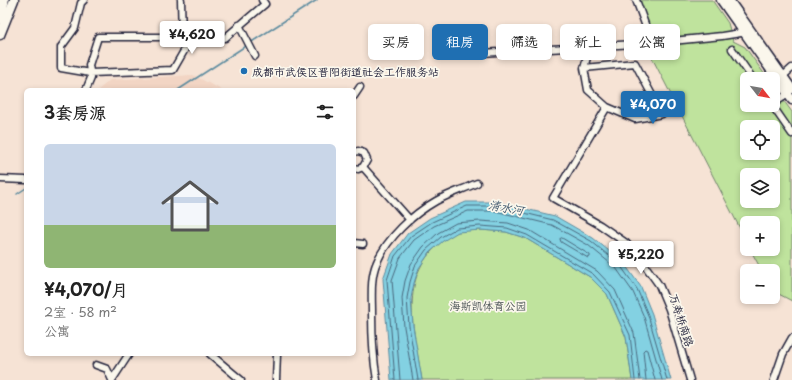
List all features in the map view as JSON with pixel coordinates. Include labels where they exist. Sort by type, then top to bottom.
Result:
[{"type":"highway","points":[[0,18],[4,0]]},
{"type":"street","points":[[0,35],[14,0]]},
{"type":"street","points":[[181,0],[182,37]]},
{"type":"street","points":[[87,88],[90,78],[89,65],[98,37],[225,38],[265,4],[262,0]]},
{"type":"street","points":[[636,0],[645,24]]},
{"type":"street","points":[[721,0],[748,32]]},
{"type":"street","points":[[729,0],[748,32],[776,72]]},
{"type":"street","points":[[80,1],[75,28],[61,48],[61,68],[90,73],[173,70],[192,37]]},
{"type":"street","points":[[239,25],[255,56]]},
{"type":"street","points":[[680,40],[748,32]]},
{"type":"street","points":[[488,53],[560,49]]},
{"type":"street","points":[[732,49],[748,72]]},
{"type":"street","points":[[584,68],[635,63],[662,114],[635,119],[607,107],[588,90],[584,68],[586,60]]},
{"type":"street","points":[[780,100],[790,94],[780,78],[792,68]]},
{"type":"street","points":[[356,93],[360,87]]},
{"type":"street","name":"万寿桥南路","points":[[607,107],[553,198],[600,225],[626,243],[644,264],[659,285],[669,309],[690,380]]},
{"type":"street","points":[[777,112],[792,134]]},
{"type":"street","points":[[356,152],[361,152],[366,155],[367,160],[364,168]]},
{"type":"street","points":[[356,169],[364,168]]},
{"type":"street","points":[[364,168],[410,220]]},
{"type":"street","points":[[0,179],[24,180]]},
{"type":"street","points":[[377,380],[374,364],[372,335],[372,286],[376,263],[388,243],[410,220],[435,202],[478,183]]},
{"type":"street","points":[[356,243],[363,244]]},
{"type":"street","points":[[774,380],[782,354],[792,338]]},
{"type":"street","points":[[112,380],[128,356]]},
{"type":"street","points":[[212,356],[232,378],[240,380]]},
{"type":"street","points":[[276,380],[277,356]]},
{"type":"street","points":[[96,365],[107,370],[112,380]]},
{"type":"shaded area","points":[[193,75],[218,88],[100,88],[110,80]]},
{"type":"green space","points":[[639,0],[712,0],[728,23],[733,41],[745,47],[763,72],[740,72],[740,112],[780,112],[780,96],[792,112],[792,301],[780,295],[780,264],[758,264],[754,256],[780,256],[780,216],[740,216],[740,228],[653,60],[680,60],[680,24],[648,24]]},
{"type":"green space","name":"海斯凯体育公园","points":[[480,230],[506,232],[525,238],[590,277],[607,294],[626,337],[632,380],[422,380],[413,328],[412,310],[413,292],[417,276],[424,261],[446,238],[461,231]]},
{"type":"water","name":"清水河","points":[[466,202],[496,202],[555,216],[593,238],[623,262],[641,287],[652,314],[671,380],[632,380],[626,337],[607,294],[590,277],[525,238],[506,232],[480,230],[458,232],[443,241],[430,252],[419,268],[411,298],[413,326],[422,380],[391,380],[383,279],[392,254],[408,233],[430,218]]},
{"type":"waterway","points":[[250,43],[317,0]]},
{"type":"waterway","points":[[181,88],[247,45]]},
{"type":"waterway","points":[[17,194],[24,189]]},
{"type":"place","name":"成都市武侯区晋阳街道社会工作服务站","points":[[244,71]]}]
